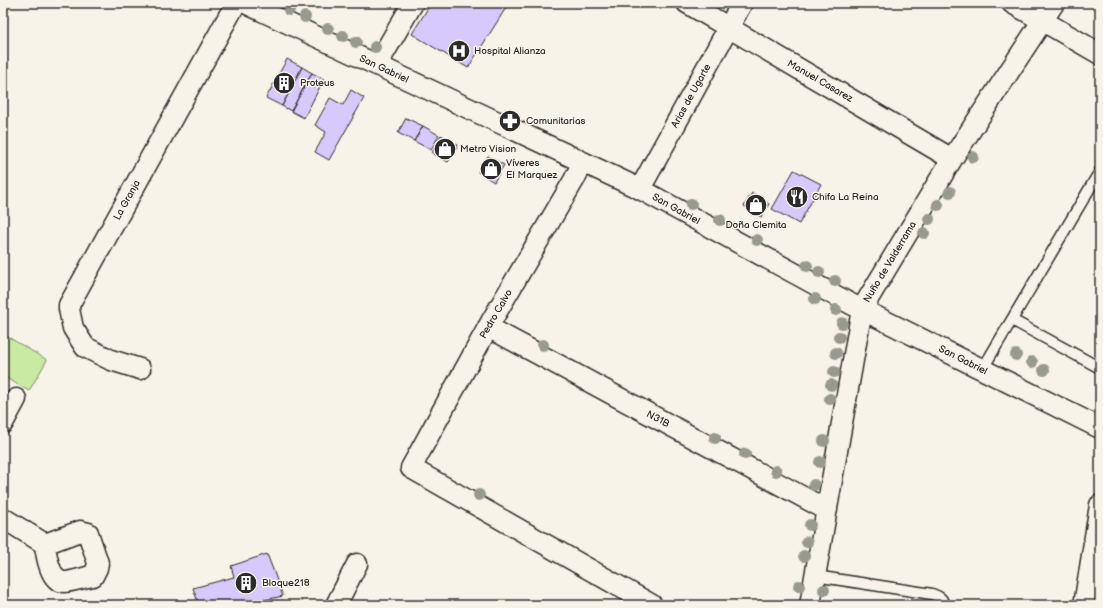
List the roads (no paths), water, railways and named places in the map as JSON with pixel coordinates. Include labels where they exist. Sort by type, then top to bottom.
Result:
[{"type":"street","name":"La Granja","points":[[140,369],[111,360],[85,347],[73,328],[68,309],[69,304],[236,3]]},
{"type":"street","name":"San Gabriel","points":[[245,3],[640,189],[862,309],[1100,428]]},
{"type":"street","points":[[377,65],[413,3]]},
{"type":"street","name":"Manuel Casarez","points":[[687,3],[952,158]]},
{"type":"street","name":"Arias de Ugarte","points":[[640,189],[742,3]]},
{"type":"street","points":[[1012,3],[1100,54]]},
{"type":"street","name":"Nuño de Valderrama","points":[[810,605],[862,309],[952,158],[1054,3]]},
{"type":"street","name":"Pedro Calvo","points":[[583,162],[488,327],[411,468],[652,605]]},
{"type":"street","name":"N31B","points":[[488,327],[827,510]]},
{"type":"street","points":[[3,422],[16,399]]},
{"type":"street","points":[[1084,605],[1100,505]]},
{"type":"street","points":[[3,518],[44,544]]},
{"type":"street","points":[[336,605],[357,564]]},
{"type":"lane","points":[[982,370],[1100,171]]},
{"type":"lane","points":[[1012,320],[1100,368]]},
{"type":"lane","points":[[815,576],[932,594],[939,596],[943,602],[943,605]]},
{"type":"place","name":"Hospital Alianza","points":[[459,51]]},
{"type":"place","name":"Proteus","points":[[284,83]]},
{"type":"place","name":"Comunitarias","points":[[510,121]]},
{"type":"place","name":"Metro Vision","points":[[445,149]]},
{"type":"place","name":"Víveres El Marquez","points":[[491,169]]},
{"type":"place","name":"Chifa La Reina","points":[[797,197]]},
{"type":"place","name":"Doña Clemita","points":[[756,205]]},
{"type":"place","name":"Bloque218","points":[[246,583]]}]
